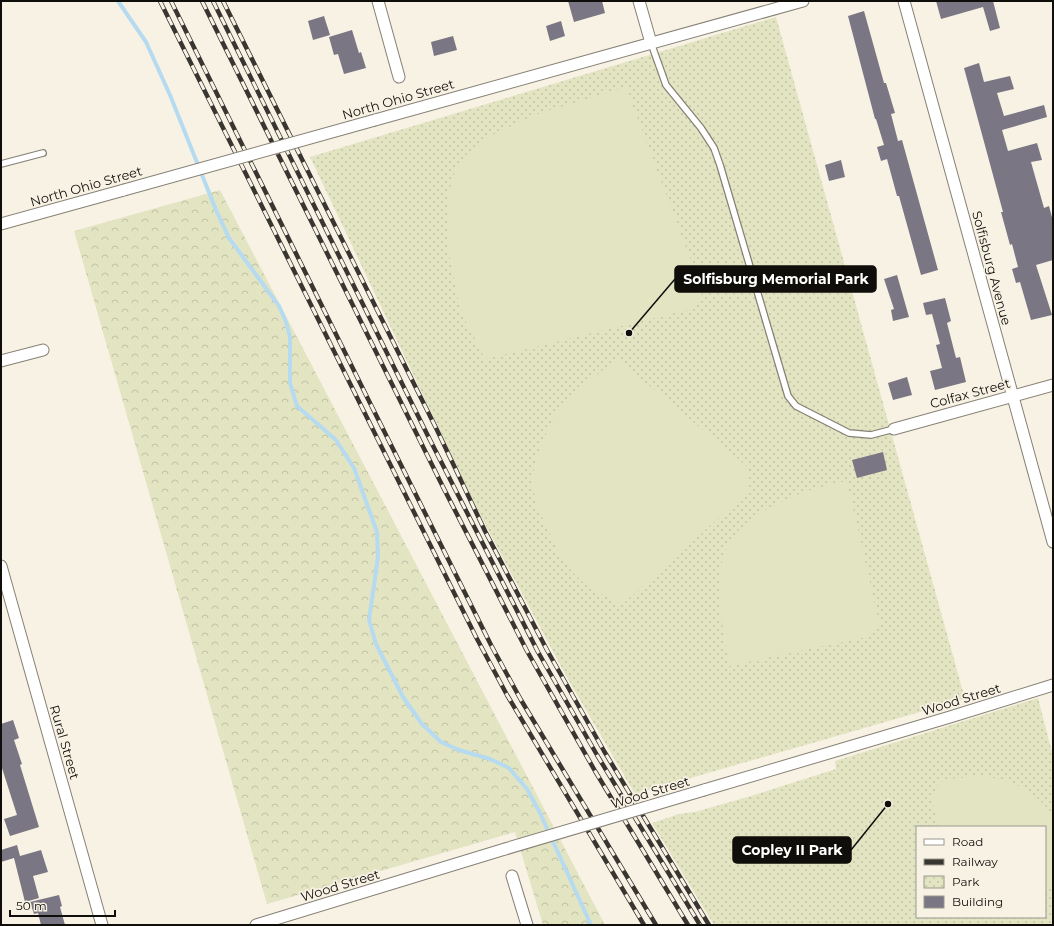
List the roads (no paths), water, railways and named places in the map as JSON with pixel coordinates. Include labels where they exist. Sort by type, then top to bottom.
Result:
[{"type":"street","points":[[378,1],[399,77]]},
{"type":"street","points":[[639,1],[651,43]]},
{"type":"street","name":"North Ohio Street","points":[[1,224],[803,1]]},
{"type":"street","name":"Solfisburg Avenue","points":[[904,1],[1053,542]]},
{"type":"street","points":[[1,361],[43,350]]},
{"type":"street","name":"Colfax Street","points":[[894,429],[1053,385]]},
{"type":"street","name":"Rural Street","points":[[1,566],[102,925]]},
{"type":"street","name":"Wood Street","points":[[256,925],[506,849],[943,720],[1053,684]]},
{"type":"street","points":[[512,876],[527,925]]},
{"type":"lane","points":[[651,43],[666,85],[701,128],[716,153],[788,396],[796,406],[849,433],[871,435],[894,429]]},
{"type":"lane","points":[[1,164],[43,153]]},
{"type":"waterway","points":[[118,1],[146,42],[170,95],[216,210],[229,238],[279,306],[286,322],[290,337],[290,383],[297,406],[336,440],[354,468],[377,532],[378,557],[369,620],[376,644],[403,697],[422,724],[441,742],[459,750],[490,759],[509,768],[527,789],[540,813],[591,925]]},
{"type":"railway","points":[[160,1],[476,637],[507,695],[644,925]]},
{"type":"railway","points":[[171,1],[491,645],[521,700],[656,925]]},
{"type":"railway","points":[[202,1],[443,487],[527,651],[595,771],[688,925]]},
{"type":"railway","points":[[213,1],[427,434],[538,652],[597,755],[700,925]]},
{"type":"railway","points":[[223,1],[437,430],[485,531],[547,650],[604,751],[709,925]]},
{"type":"place","name":"Solfisburg Memorial Park","points":[[629,333]]},
{"type":"place","name":"Copley II Park","points":[[888,804]]}]
